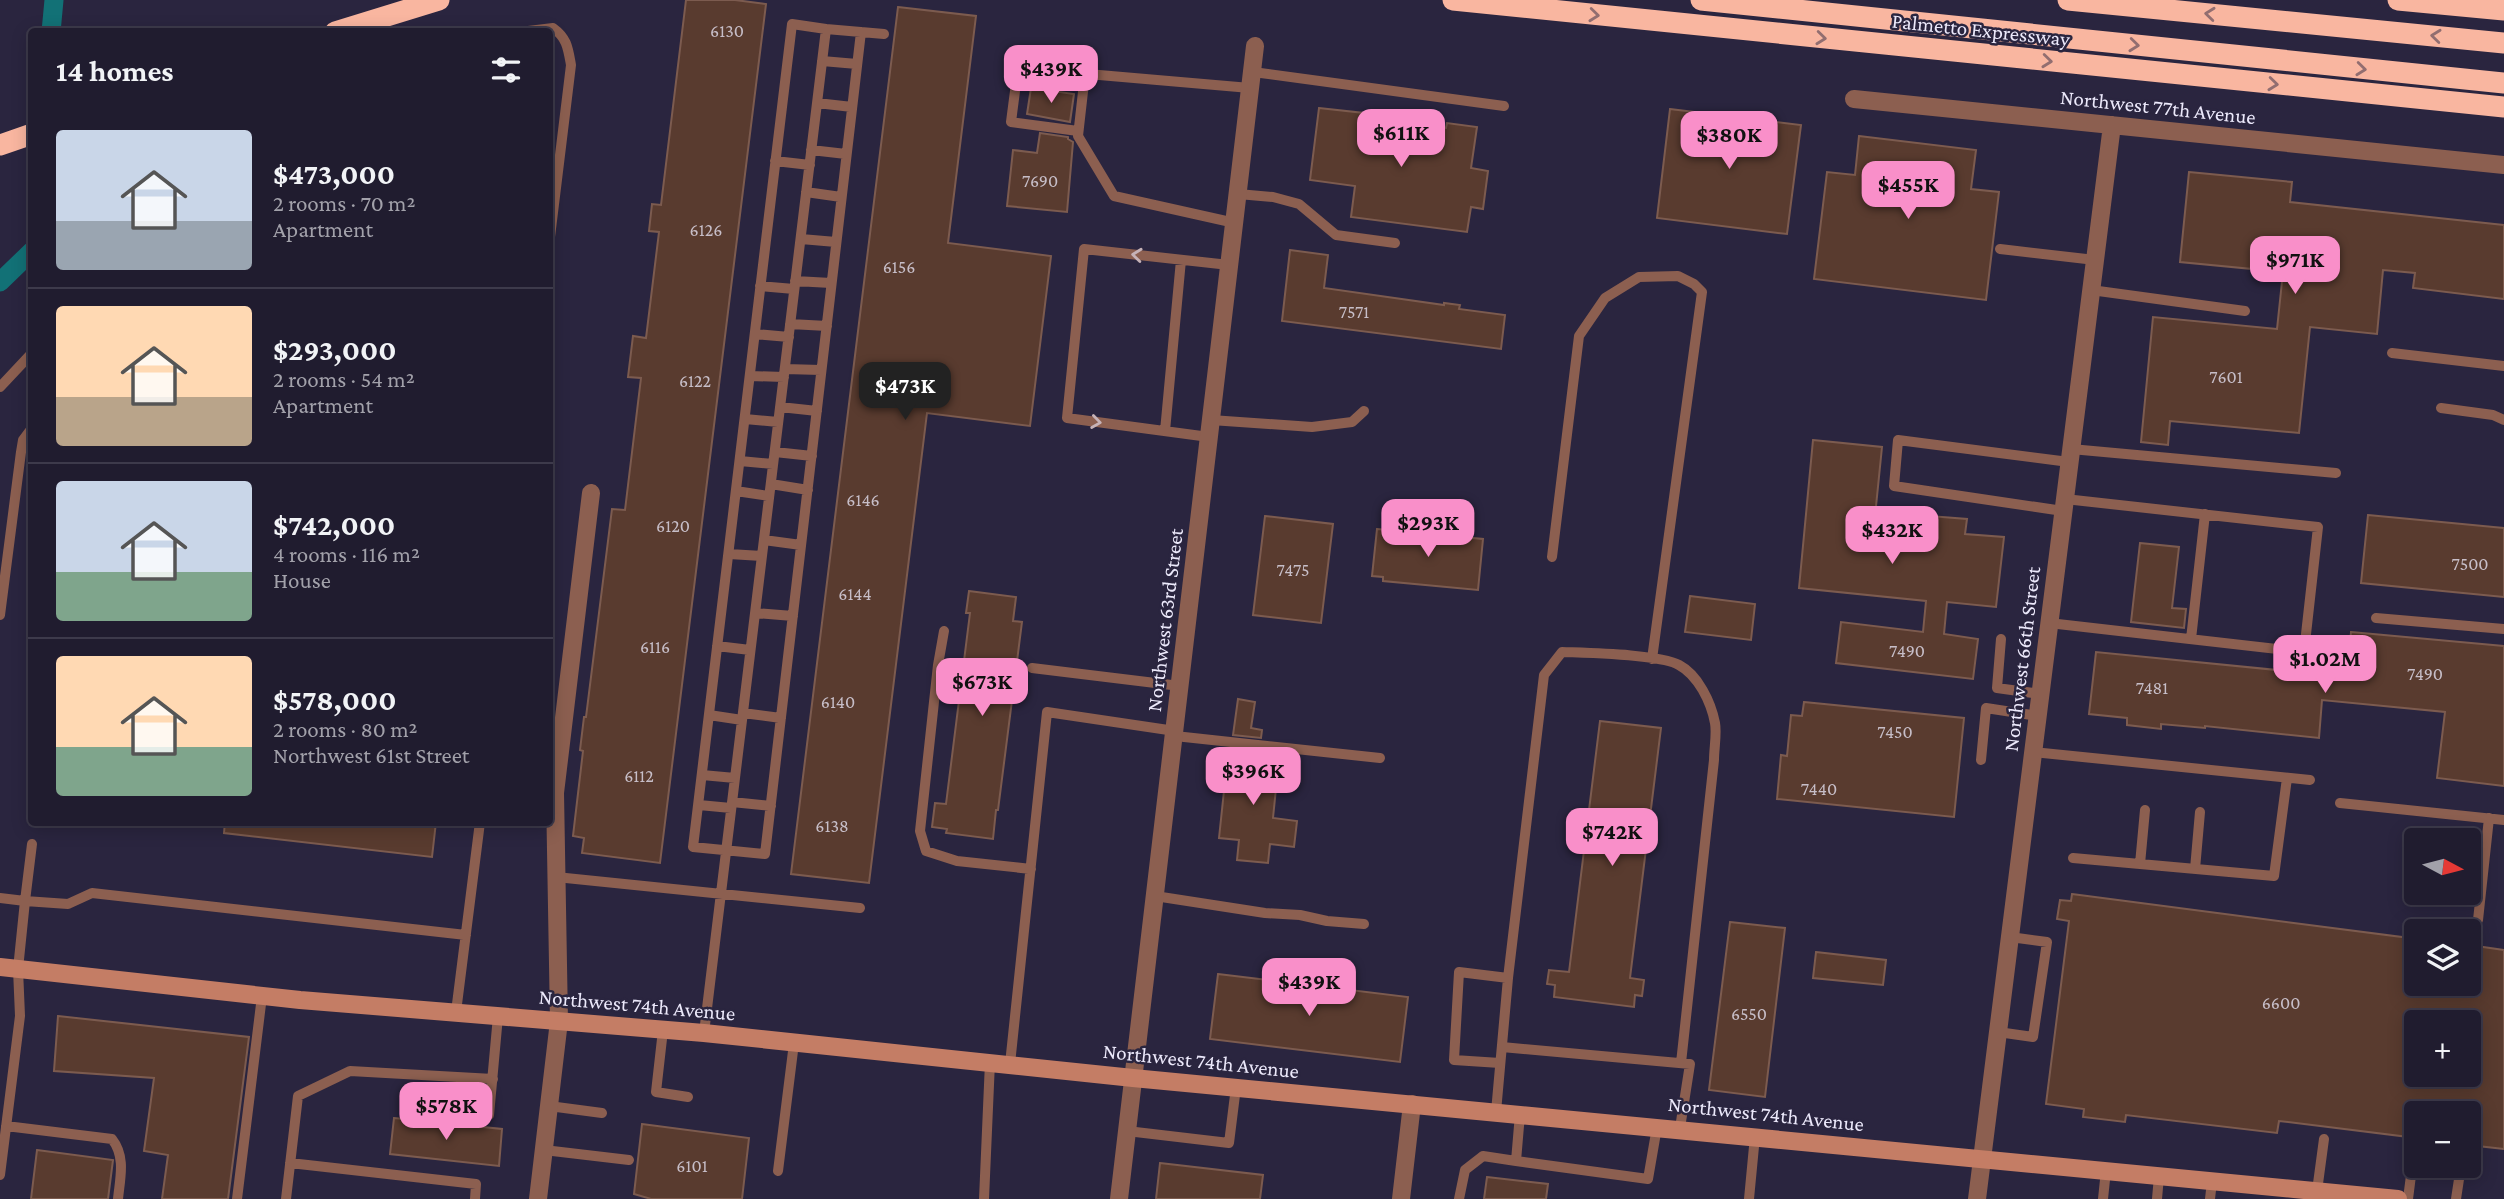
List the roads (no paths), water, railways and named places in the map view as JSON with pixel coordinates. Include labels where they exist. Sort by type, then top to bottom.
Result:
[{"type":"highway","points":[[348,28],[439,0]]},
{"type":"highway","name":"Palmetto Expressway","points":[[1453,0],[2504,107]]},
{"type":"highway","points":[[1701,0],[2504,83]]},
{"type":"highway","points":[[2068,0],[2504,43]]},
{"type":"highway","points":[[2398,0],[2504,10]]},
{"type":"highway","points":[[0,145],[28,135]]},
{"type":"street","name":"Northwest 63rd Street","points":[[1119,1199],[1255,46]]},
{"type":"street","name":"Northwest 77th Avenue","points":[[1854,99],[2504,165]]},
{"type":"street","name":"Northwest 66th Street","points":[[1977,1199],[2112,125]]},
{"type":"street","points":[[538,1199],[559,1021],[555,793],[591,493]]},
{"type":"street","name":"Northwest 74th Avenue","points":[[9,968],[262,996],[704,1033],[1133,1078],[2106,1170],[2159,1176],[2211,1190],[2317,1191],[2398,1199]]},
{"type":"street","points":[[1401,1199],[1412,1104]]},
{"type":"lane","points":[[861,32],[765,855],[694,847],[792,24],[884,34]]},
{"type":"lane","points":[[553,28],[562,35],[568,46],[571,65],[553,212]]},
{"type":"lane","points":[[704,1033],[826,29]]},
{"type":"lane","points":[[822,61],[857,64]]},
{"type":"lane","points":[[1078,131],[1011,122],[1018,68],[1085,74],[1252,80],[1504,106]]},
{"type":"lane","points":[[1085,74],[1078,136],[1114,196],[1235,223]]},
{"type":"lane","points":[[817,103],[852,107]]},
{"type":"lane","points":[[811,150],[846,154]]},
{"type":"lane","points":[[775,162],[810,165]]},
{"type":"lane","points":[[806,192],[841,197]]},
{"type":"lane","points":[[1238,194],[1273,197],[1299,204],[1336,234],[1395,243]]},
{"type":"lane","points":[[800,239],[836,242]]},
{"type":"lane","points":[[1229,265],[1084,249],[1067,418],[1165,431],[1312,427],[1352,422],[1364,411]]},
{"type":"lane","points":[[2000,249],[2095,260]]},
{"type":"lane","points":[[1165,431],[1181,260]]},
{"type":"lane","points":[[1552,557],[1579,337],[1605,298],[1639,278],[1678,276],[1694,284],[1702,292],[1653,659]]},
{"type":"lane","points":[[760,286],[831,284]]},
{"type":"lane","points":[[2091,290],[2245,311]]},
{"type":"lane","points":[[790,324],[827,326]]},
{"type":"lane","points":[[755,334],[789,337]]},
{"type":"lane","points":[[2392,353],[2504,366]]},
{"type":"lane","points":[[0,387],[28,357]]},
{"type":"lane","points":[[750,376],[821,370]]},
{"type":"lane","points":[[780,407],[817,411]]},
{"type":"lane","points":[[2441,408],[2493,415],[2504,420]]},
{"type":"lane","points":[[745,419],[778,422]]},
{"type":"lane","points":[[0,615],[21,452],[23,440],[28,433]]},
{"type":"lane","points":[[2049,623],[2304,652],[2318,527],[2205,514],[2064,505],[1894,486],[1898,440],[2070,456],[2336,473]]},
{"type":"lane","points":[[775,452],[812,456]]},
{"type":"lane","points":[[740,461],[773,464]]},
{"type":"lane","points":[[771,484],[808,490]]},
{"type":"lane","points":[[736,491],[769,496]]},
{"type":"lane","points":[[2191,639],[2205,514]]},
{"type":"lane","points":[[764,540],[801,545]]},
{"type":"lane","points":[[729,554],[762,556]]},
{"type":"lane","points":[[755,612],[793,616]]},
{"type":"lane","points":[[2376,618],[2504,629]]},
{"type":"lane","points":[[944,631],[937,665],[920,831],[922,843],[926,851],[957,860],[1031,869]]},
{"type":"lane","points":[[2001,639],[1997,688],[2040,694]]},
{"type":"lane","points":[[718,646],[750,650]]},
{"type":"lane","points":[[1496,1112],[1508,978],[1544,675],[1562,652],[1653,659],[1678,664],[1697,680],[1709,702],[1715,724],[1714,760],[1681,1063]]},
{"type":"lane","points":[[1032,668],[1180,686]]},
{"type":"lane","points":[[1981,760],[1986,708],[2038,716]]},
{"type":"lane","points":[[1010,1064],[1047,712],[1175,734],[1380,758]]},
{"type":"lane","points":[[709,715],[781,718]]},
{"type":"lane","points":[[2033,752],[2310,780]]},
{"type":"lane","points":[[702,775],[735,778]]},
{"type":"lane","points":[[2073,858],[2274,876],[2287,778]]},
{"type":"lane","points":[[2340,803],[2504,820]]},
{"type":"lane","points":[[699,805],[771,806]]},
{"type":"lane","points":[[2140,864],[2145,810]]},
{"type":"lane","points":[[2194,869],[2200,812]]},
{"type":"lane","points":[[2478,919],[2489,818]]},
{"type":"lane","points":[[456,1012],[480,826]]},
{"type":"lane","points":[[0,1175],[20,1016],[9,968],[25,901],[32,844]]},
{"type":"lane","points":[[556,877],[860,908]]},
{"type":"lane","points":[[0,898],[68,904],[92,893],[466,934]]},
{"type":"lane","points":[[1155,896],[1265,913],[1364,924]]},
{"type":"lane","points":[[1998,1032],[2033,1037],[2047,942],[2010,937]]},
{"type":"lane","points":[[1500,1063],[1454,1060],[1460,972],[1508,978]]},
{"type":"lane","points":[[237,1199],[262,996]]},
{"type":"lane","points":[[489,1115],[498,1016]]},
{"type":"lane","points":[[663,1030],[656,1092],[688,1097]]},
{"type":"lane","points":[[778,1171],[794,1043]]},
{"type":"lane","points":[[1502,1046],[1690,1064],[1681,1128]]},
{"type":"lane","points":[[985,1199],[990,1062]]},
{"type":"lane","points":[[286,1199],[298,1096],[350,1071],[493,1079]]},
{"type":"lane","points":[[1127,1131],[1230,1143],[1236,1087]]},
{"type":"lane","points":[[549,1105],[602,1113]]},
{"type":"lane","points":[[1516,1161],[1520,1114]]},
{"type":"lane","points":[[6,1126],[112,1139],[119,1148],[122,1159],[118,1199]]},
{"type":"lane","points":[[1460,1199],[1465,1170],[1483,1156],[1648,1179],[1657,1126]]},
{"type":"lane","points":[[1749,1199],[1755,1136]]},
{"type":"lane","points":[[2317,1191],[2324,1139]]},
{"type":"lane","points":[[544,1150],[629,1160]]},
{"type":"lane","points":[[290,1163],[476,1184],[475,1199]]},
{"type":"lane","points":[[2103,1199],[2106,1170]]},
{"type":"lane","points":[[2157,1199],[2159,1176]]},
{"type":"lane","points":[[2408,1199],[2411,1178]]},
{"type":"lane","points":[[2456,1199],[2459,1178]]},
{"type":"waterway","points":[[51,28],[54,0]]},
{"type":"waterway","points":[[0,282],[28,255]]}]
